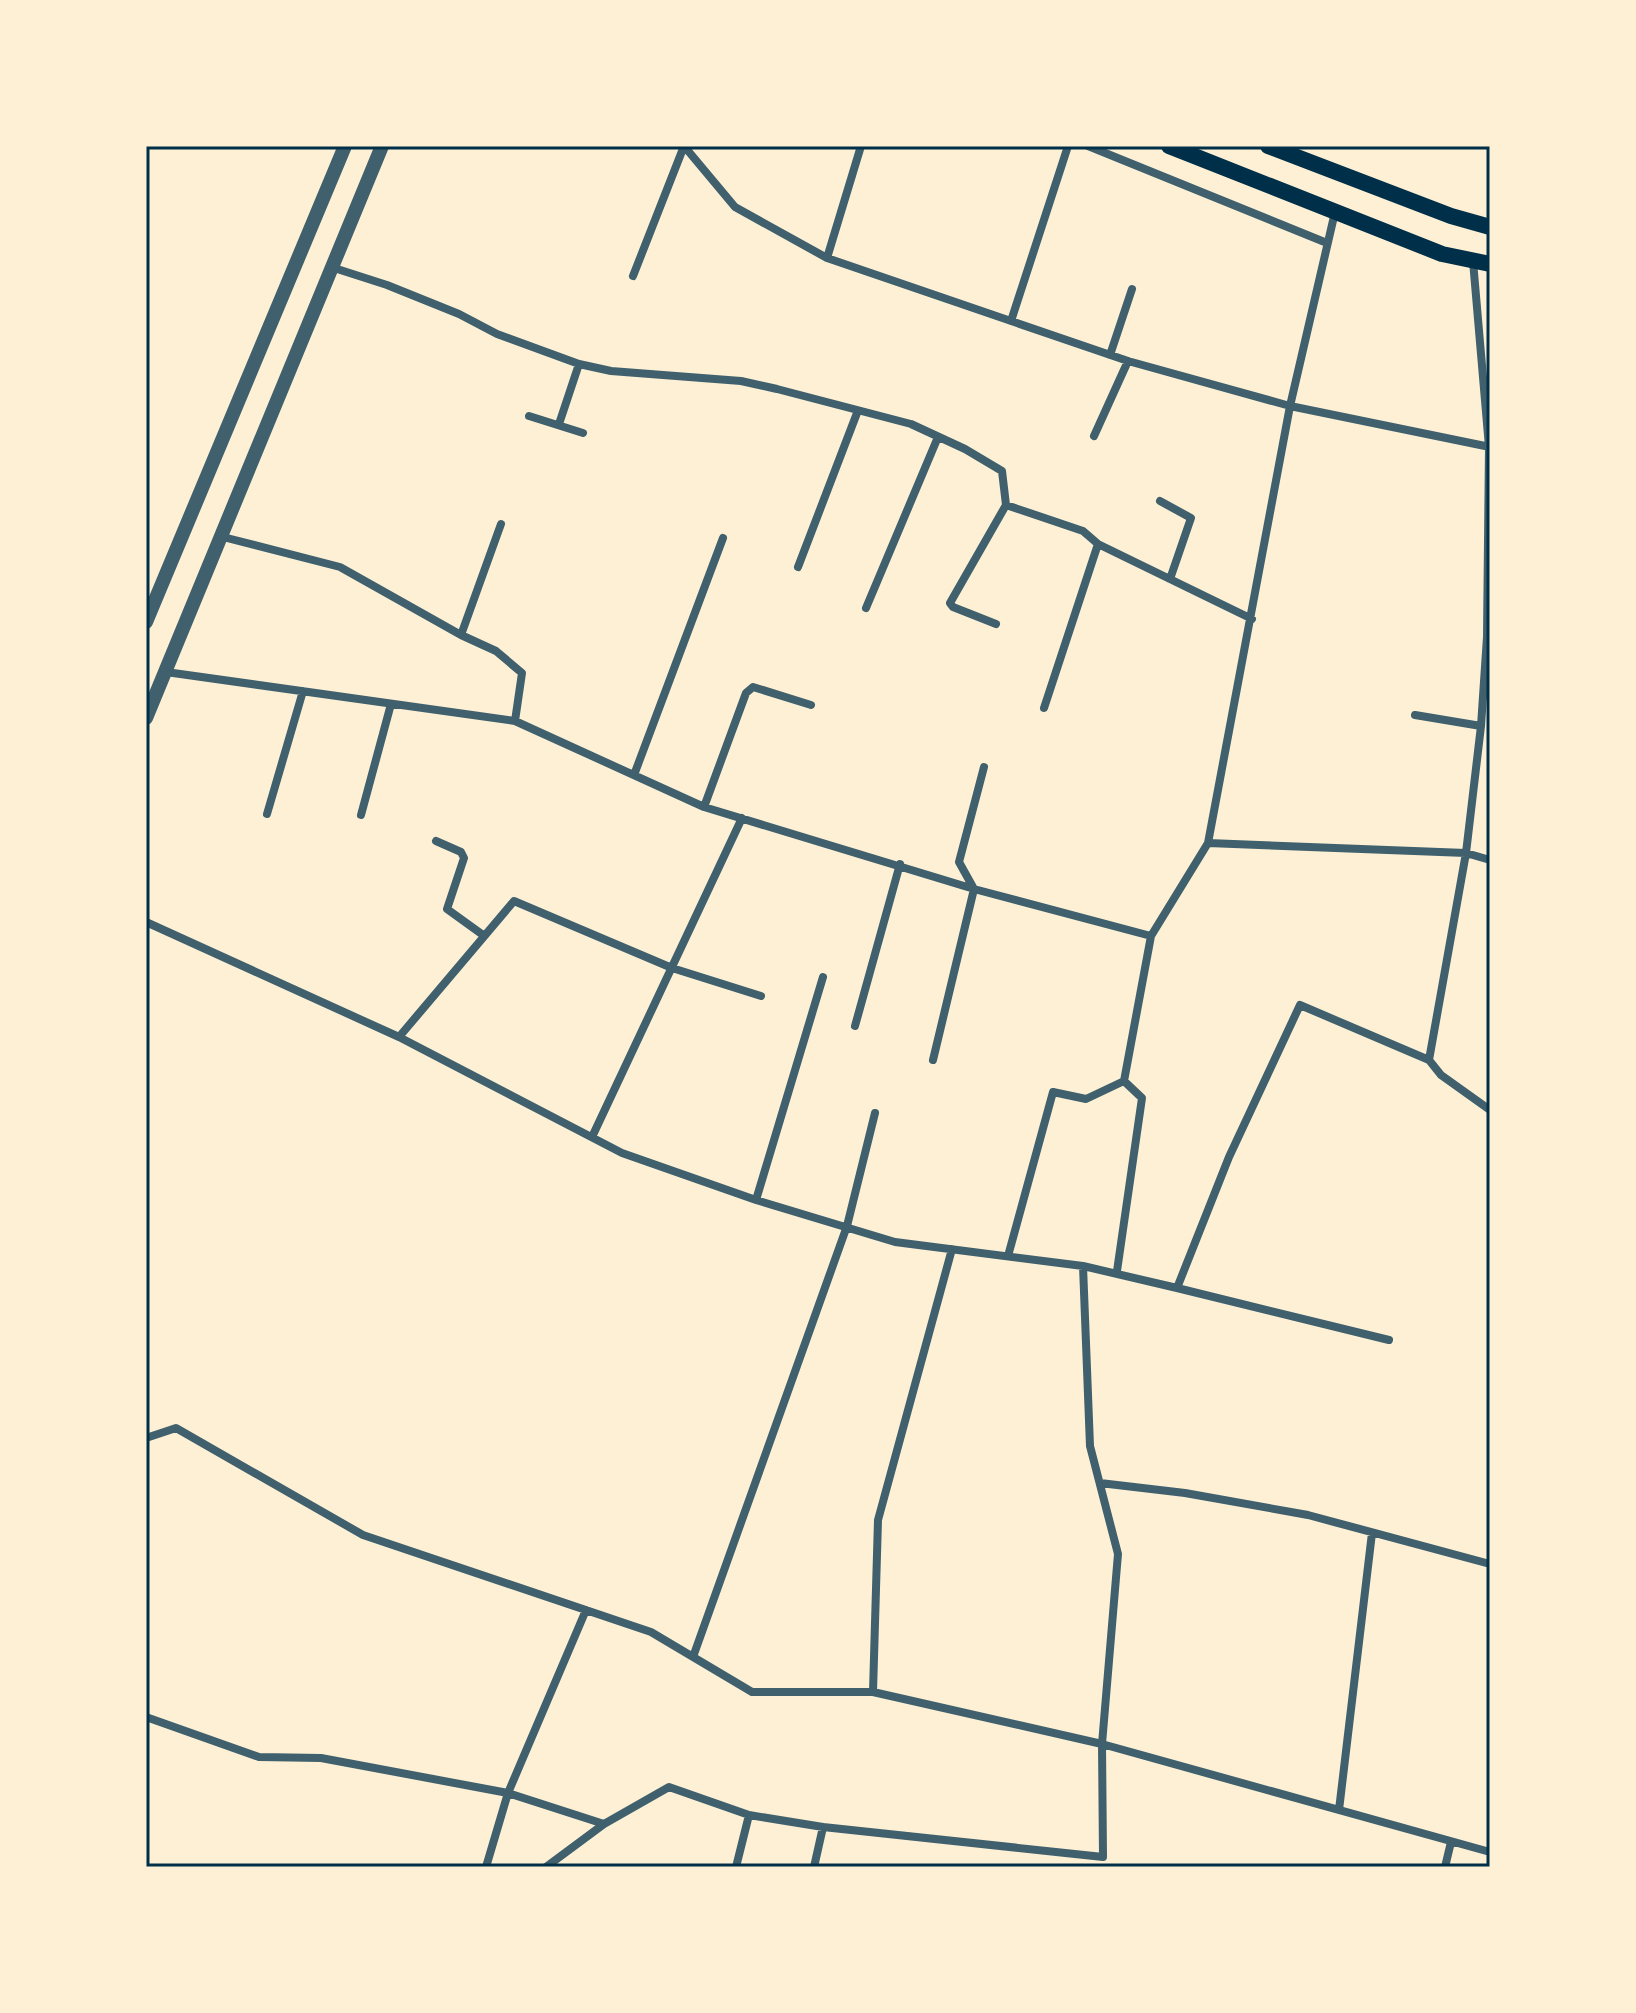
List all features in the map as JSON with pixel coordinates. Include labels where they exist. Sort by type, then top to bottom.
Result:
[{"type":"main road","points":[[1169,146],[1189,150],[1442,254],[1490,264]]},
{"type":"main road","points":[[1268,146],[1451,216],[1490,225]]},
{"type":"street","points":[[146,622],[345,146]]},
{"type":"street","points":[[146,718],[382,146]]},
{"type":"street","points":[[633,276],[684,146],[735,207],[827,258],[1128,361],[1290,406],[1490,447]]},
{"type":"street","points":[[827,258],[861,146]]},
{"type":"street","points":[[1011,321],[1068,146]]},
{"type":"street","points":[[1088,146],[1327,243]]},
{"type":"street","points":[[1124,1081],[1151,936],[1208,843],[1290,406],[1335,211]]},
{"type":"street","points":[[1429,1060],[1466,853],[1488,637],[1490,447],[1473,260]]},
{"type":"street","points":[[331,267],[387,285],[459,314],[497,334],[579,364],[611,371],[741,381],[857,413],[911,424],[1002,471],[1006,505],[950,603],[996,624]]},
{"type":"street","points":[[1110,355],[1132,289]]},
{"type":"street","points":[[1094,436],[1128,361]]},
{"type":"street","points":[[559,424],[579,364]]},
{"type":"street","points":[[798,567],[857,413]]},
{"type":"street","points":[[529,416],[583,433]]},
{"type":"street","points":[[866,608],[938,437]]},
{"type":"street","points":[[1160,501],[1191,518],[1170,579]]},
{"type":"street","points":[[1006,505],[1083,531],[1098,544],[1252,619]]},
{"type":"street","points":[[461,635],[501,524]]},
{"type":"street","points":[[219,536],[340,567],[461,635],[496,651],[522,673],[515,721]]},
{"type":"street","points":[[634,775],[723,538]]},
{"type":"street","points":[[1044,708],[1098,544]]},
{"type":"street","points":[[166,672],[515,721],[704,807],[900,864],[974,889],[1151,936]]},
{"type":"street","points":[[704,807],[746,693],[753,687],[811,705]]},
{"type":"street","points":[[267,814],[303,691]]},
{"type":"street","points":[[361,815],[391,704]]},
{"type":"street","points":[[1415,715],[1481,726]]},
{"type":"street","points":[[933,1060],[974,889],[959,862],[984,767]]},
{"type":"street","points":[[592,1137],[742,818]]},
{"type":"street","points":[[436,841],[461,852],[464,858],[447,909],[483,935]]},
{"type":"street","points":[[1208,843],[1466,853],[1490,860]]},
{"type":"street","points":[[855,1026],[900,864]]},
{"type":"street","points":[[399,1037],[514,901],[672,968],[761,996]]},
{"type":"street","points":[[146,922],[399,1037],[622,1153],[756,1200],[895,1242],[1117,1271],[1389,1340]]},
{"type":"street","points":[[756,1200],[823,977]]},
{"type":"street","points":[[1177,1288],[1229,1157],[1300,1005],[1429,1060],[1441,1075],[1490,1110]]},
{"type":"street","points":[[1008,1256],[1053,1092],[1086,1099],[1124,1081]]},
{"type":"street","points":[[1117,1271],[1142,1098],[1124,1081]]},
{"type":"street","points":[[693,1657],[847,1226],[875,1113]]},
{"type":"street","points":[[873,1692],[878,1520],[952,1249]]},
{"type":"street","points":[[546,1867],[604,1824],[669,1787],[749,1815],[823,1827],[1103,1857],[1102,1744],[1118,1554],[1090,1446],[1083,1266]]},
{"type":"street","points":[[146,1438],[176,1428],[363,1535],[651,1632],[752,1692],[873,1692],[1102,1744],[1490,1852]]},
{"type":"street","points":[[1100,1483],[1185,1493],[1292,1512],[1490,1564]]},
{"type":"street","points":[[1339,1810],[1372,1533]]},
{"type":"street","points":[[486,1867],[508,1793],[586,1610]]},
{"type":"street","points":[[146,1717],[259,1757],[321,1758],[508,1793],[604,1824]]},
{"type":"street","points":[[736,1867],[749,1815]]},
{"type":"street","points":[[814,1867],[823,1827]]},
{"type":"street","points":[[1445,1867],[1451,1842]]}]
